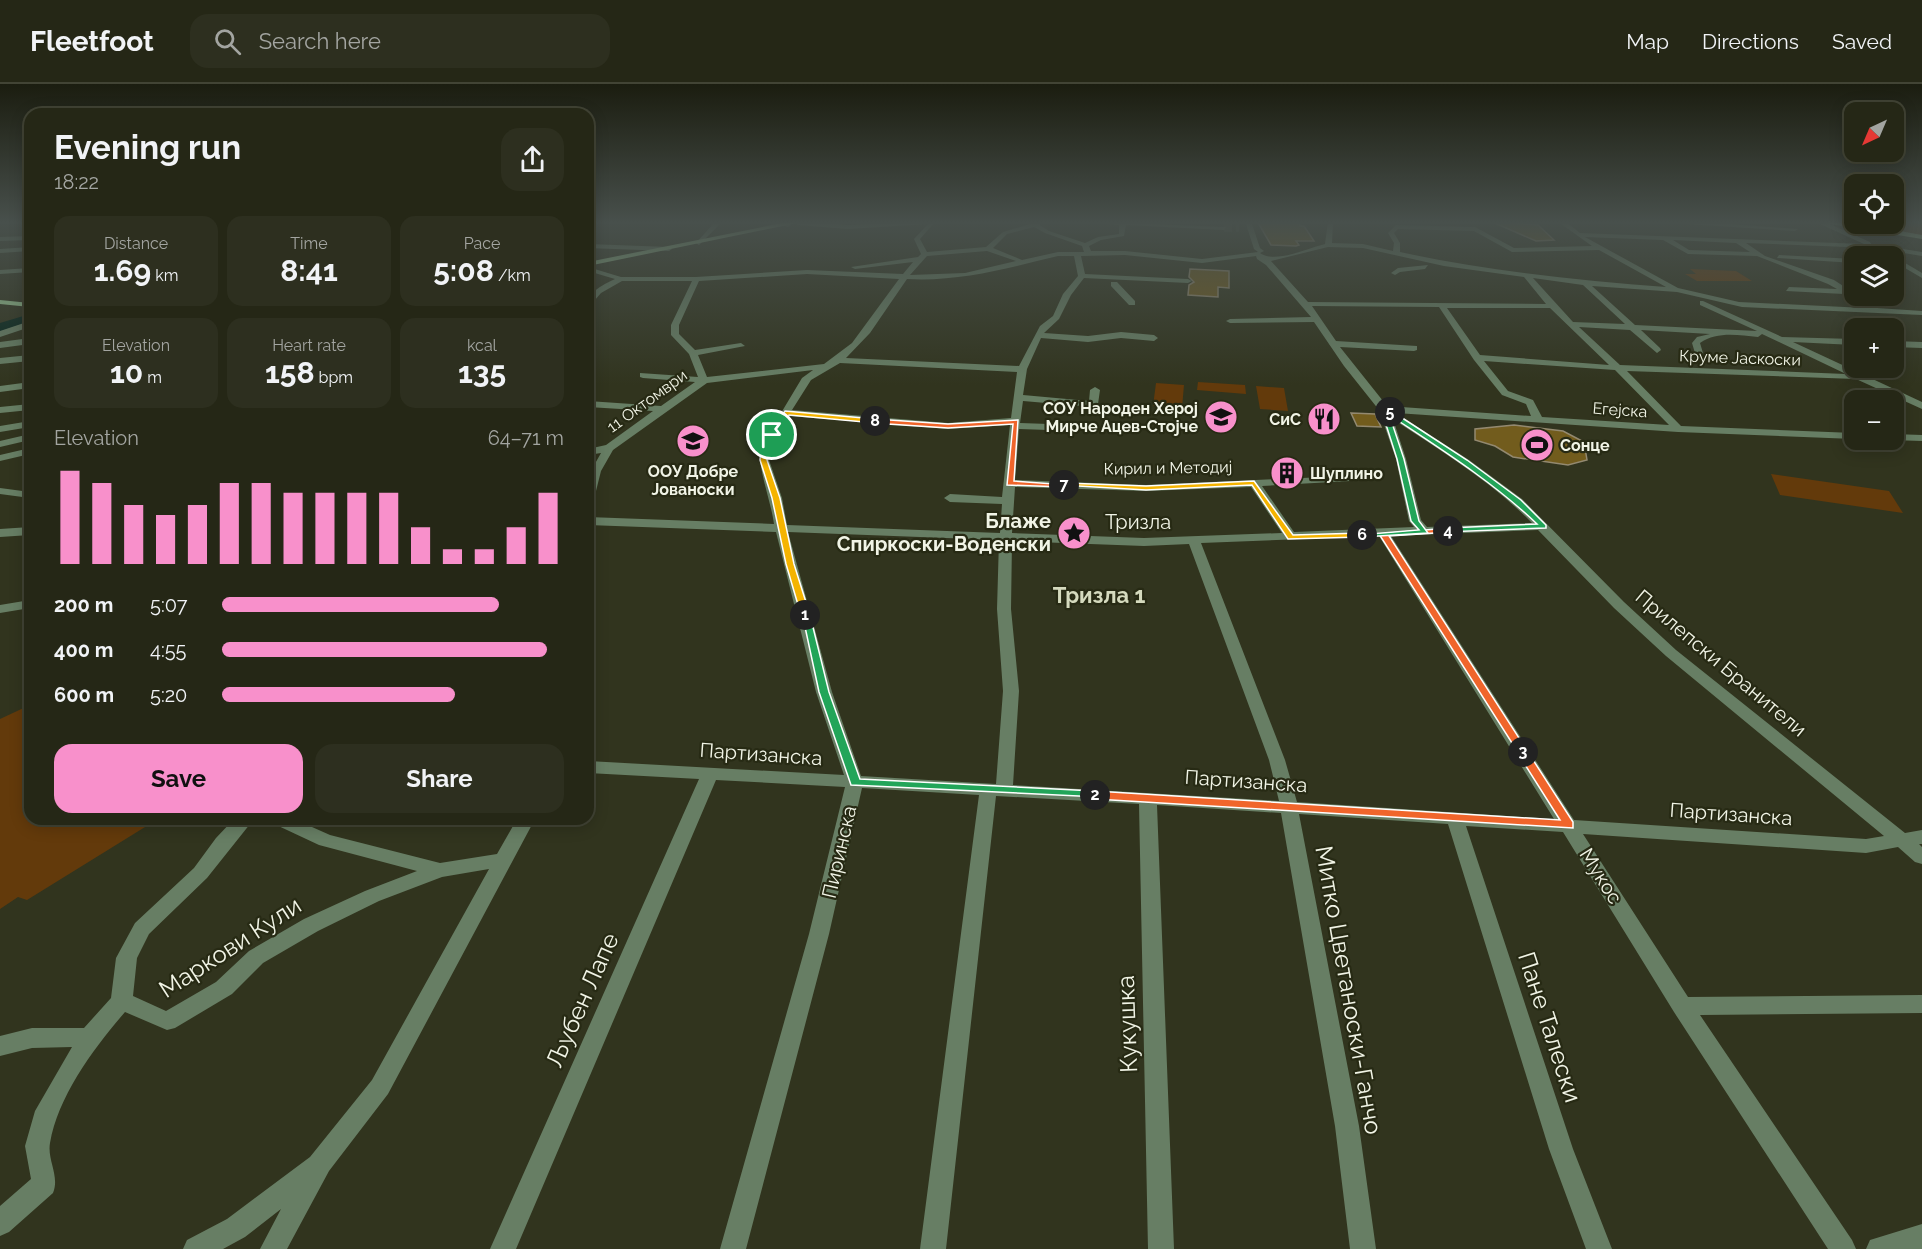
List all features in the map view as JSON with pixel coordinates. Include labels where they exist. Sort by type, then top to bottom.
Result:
[{"type":"main road","points":[[0,302],[24,304]]},
{"type":"street","points":[[607,275],[621,279],[696,279],[741,275]]},
{"type":"street","points":[[881,275],[958,275]]},
{"type":"street","points":[[1101,284],[1158,275]]},
{"type":"street","name":"Прилепски Бранители","points":[[1278,275],[1306,304],[1347,364],[1384,409],[1465,462],[1518,502],[1619,605],[1671,653],[1922,857]]},
{"type":"street","points":[[1526,275],[1552,306],[1678,429]]},
{"type":"street","points":[[1529,275],[1585,283],[1677,290],[1742,305]]},
{"type":"street","points":[[1651,275],[1767,335],[1844,370]]},
{"type":"street","points":[[1814,275],[1844,290]]},
{"type":"street","points":[[933,1249],[1011,691],[1004,609],[1006,538],[1022,369],[1028,353],[1044,326],[1056,317],[1067,294],[1082,276],[1188,281]]},
{"type":"street","points":[[791,371],[807,378],[840,360],[853,349],[904,277]]},
{"type":"street","points":[[594,297],[598,291],[621,279]]},
{"type":"street","name":"11 Октомври","points":[[696,279],[675,325],[675,335],[693,353],[704,380]]},
{"type":"street","points":[[1585,283],[1656,350]]},
{"type":"street","points":[[1113,284],[1132,303]]},
{"type":"street","points":[[1789,289],[1844,292]]},
{"type":"street","points":[[1704,303],[1922,313]]},
{"type":"street","points":[[1306,304],[1552,306]]},
{"type":"street","points":[[1441,305],[1477,358],[1505,393],[1530,402],[1538,419]]},
{"type":"street","points":[[1868,306],[1875,311]]},
{"type":"street","points":[[1230,321],[1317,320]]},
{"type":"street","points":[[1571,324],[1767,335]]},
{"type":"street","points":[[0,334],[24,326]]},
{"type":"street","points":[[1039,335],[1088,339],[1122,335],[1154,338]]},
{"type":"street","points":[[1699,353],[1696,343],[1710,336],[1767,335]]},
{"type":"street","points":[[1778,339],[1844,342]]},
{"type":"street","points":[[0,345],[24,342]]},
{"type":"street","points":[[1335,344],[1414,348]]},
{"type":"street","points":[[1904,344],[1922,345]]},
{"type":"street","name":"11 Октомври","points":[[693,353],[741,346]]},
{"type":"street","name":"Круме Јаскоски","points":[[1477,358],[1618,368],[1844,376]]},
{"type":"street","points":[[0,361],[24,359]]},
{"type":"street","points":[[840,360],[1022,369]]},
{"type":"street","points":[[704,380],[826,366]]},
{"type":"street","name":"11 Октомври","points":[[643,375],[704,380]]},
{"type":"street","name":"Пиринска","points":[[733,1249],[819,934],[855,783],[824,692],[781,528],[776,498],[764,460],[765,448],[807,378]]},
{"type":"street","points":[[1861,378],[1922,406]]},
{"type":"street","name":"11 Октомври","points":[[594,475],[609,448],[704,380]]},
{"type":"street","points":[[0,389],[24,386]]},
{"type":"street","points":[[1020,399],[1093,404],[1095,390]]},
{"type":"street","points":[[594,405],[661,409]]},
{"type":"street","points":[[0,410],[24,408]]},
{"type":"street","name":"Прилепски Бранители","points":[[1384,409],[1401,459],[1415,521],[1425,532]]},
{"type":"street","name":"Егејска","points":[[1384,409],[1678,429],[1844,436]]},
{"type":"street","points":[[787,413],[948,426],[1015,424],[1078,428]]},
{"type":"street","points":[[0,429],[24,425]]},
{"type":"street","points":[[1904,437],[1922,438]]},
{"type":"street","points":[[0,444],[24,438]]},
{"type":"street","name":"11 Октомври","points":[[594,451],[609,448]]},
{"type":"street","points":[[0,458],[24,452]]},
{"type":"street","name":"Кирил и Методиј","points":[[1010,483],[1146,488],[1346,479]]},
{"type":"street","name":"Кирил и Методиј","points":[[1254,483],[1291,537]]},
{"type":"street","points":[[0,491],[24,494]]},
{"type":"street","points":[[951,498],[1009,501]]},
{"type":"street","name":"Тризла","points":[[594,521],[1006,538],[1194,541],[1544,526]]},
{"type":"street","points":[[0,533],[24,531]]},
{"type":"street","name":"Мукос","points":[[1383,534],[1682,1006],[1843,1249]]},
{"type":"street","name":"Митко Цветаноски-Ганчо","points":[[1194,541],[1277,760],[1288,806],[1347,1126],[1363,1249]]},
{"type":"street","points":[[0,609],[24,605]]},
{"type":"street","name":"Партизанска","points":[[594,767],[1288,806],[1866,846],[1922,837]]},
{"type":"street","name":"Љубен Лапе","points":[[503,1249],[710,773]]},
{"type":"street","name":"Кукушка","points":[[1148,798],[1161,1249]]},
{"type":"street","name":"Пане Талески","points":[[1455,819],[1557,1139],[1599,1249]]},
{"type":"street","points":[[0,1223],[44,1184],[37,1146],[47,1111],[89,1038],[122,1001],[122,975],[132,939],[162,907],[200,874],[222,843],[239,825]]},
{"type":"street","points":[[291,825],[325,840],[440,870]]},
{"type":"street","points":[[273,1249],[320,1163],[380,1087],[523,825]]},
{"type":"street","name":"Маркови Кули","points":[[122,1001],[167,1021],[224,988],[256,957],[311,925],[372,896],[440,870],[504,860]]},
{"type":"street","points":[[1682,1006],[1922,1004]]},
{"type":"street","points":[[0,1046],[10,1042],[57,1036],[89,1038]]},
{"type":"street","points":[[196,1249],[236,1228],[320,1163]]},
{"type":"street","points":[[1879,1249],[1922,1237]]},
{"type":"shaded area","points":[[1687,275],[1743,275],[1752,281],[1697,281]]},
{"type":"shaded area","points":[[1198,382],[1245,385],[1246,394],[1197,390]]},
{"type":"shaded area","points":[[1156,383],[1184,385],[1182,408],[1153,406]]},
{"type":"shaded area","points":[[1256,386],[1284,388],[1288,411],[1260,409]]},
{"type":"shaded area","points":[[1771,474],[1889,491],[1903,513],[1780,495]]},
{"type":"shaded area","points":[[24,708],[24,825],[148,825],[27,900],[18,897],[0,909],[0,719]]},
{"type":"building","points":[[1229,275],[1229,288],[1218,287],[1218,297],[1188,295],[1189,285],[1194,282],[1189,277]]},
{"type":"building","points":[[1351,413],[1375,414],[1381,427],[1357,426]]},
{"type":"building","name":"Сонце","points":[[1514,425],[1563,431],[1584,442],[1587,460],[1568,465],[1513,457],[1495,446],[1475,440],[1475,429]]},
{"type":"waterway","points":[[0,328],[24,321]]},
{"type":"place","name":"СОУ Народен Херој Мирче Ацев-Стојче","points":[[1221,417]]},
{"type":"place","name":"СиС","points":[[1324,419]]},
{"type":"place","name":"ООУ Добре Јованоски","points":[[693,441]]},
{"type":"place","name":"Сонце","points":[[1537,445]]},
{"type":"place","name":"Шуплино","points":[[1287,473]]},
{"type":"place","name":"Блаже Спиркоски-Воденски","points":[[1074,533]]},
{"type":"district","name":"Тризла 1","points":[[1099,595]]},
{"type":"route","points":[[772,435],[765,448],[766,469],[776,498],[781,528],[806,616],[824,692],[855,783],[1288,806],[1569,825],[1383,534],[1482,529],[1544,526],[1518,502],[1465,462],[1384,409],[1401,459],[1415,521],[1425,532],[1383,534],[1291,537],[1254,483],[1146,488],[1010,483],[1016,421],[948,426],[787,413],[781,418],[772,435]]}]
